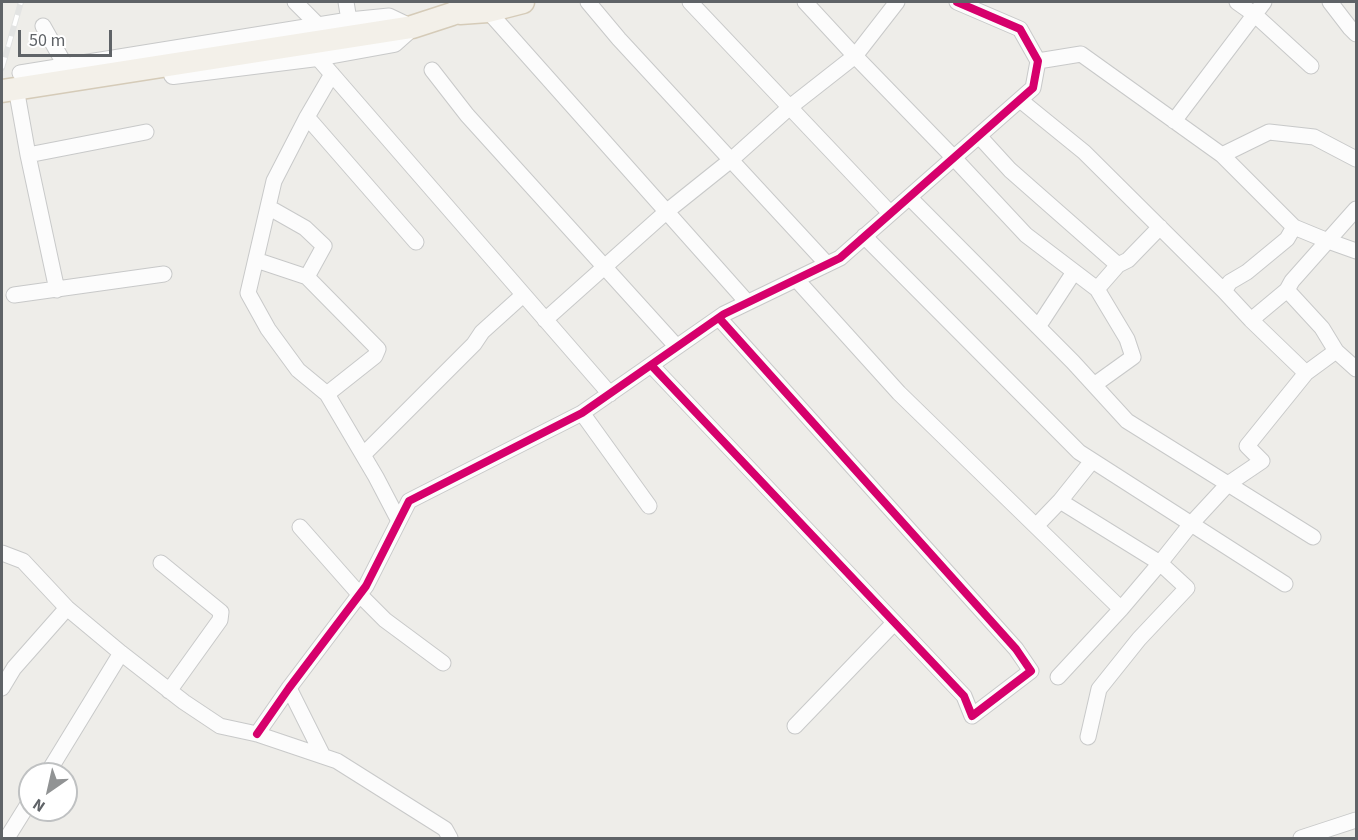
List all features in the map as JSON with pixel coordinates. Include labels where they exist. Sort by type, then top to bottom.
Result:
[{"type":"main road","points":[[13,88],[404,29],[482,6],[523,2]]},
{"type":"street","points":[[295,2],[317,24]]},
{"type":"street","points":[[346,2],[349,20]]},
{"type":"street","points":[[588,2],[619,39],[827,264]]},
{"type":"street","points":[[690,2],[891,213]]},
{"type":"street","points":[[805,2],[1026,235],[1097,289],[1127,339],[1133,357],[1094,385]]},
{"type":"street","points":[[545,320],[666,212],[731,160],[790,106],[855,56],[897,2]]},
{"type":"street","points":[[257,734],[366,586],[409,501],[582,413],[719,318],[747,302],[840,258],[1033,88],[1038,61],[1020,29],[957,2]]},
{"type":"street","points":[[1237,2],[1254,14],[1311,66]]},
{"type":"street","points":[[1174,121],[1264,2]]},
{"type":"street","points":[[1330,2],[1356,34]]},
{"type":"street","points":[[482,6],[747,302]]},
{"type":"street","points":[[389,16],[404,29],[394,43],[317,57],[119,81],[13,88],[65,65],[317,24],[389,16]]},
{"type":"street","points":[[44,27],[65,65]]},
{"type":"street","points":[[1038,61],[1081,54],[1222,155],[1294,227],[1356,251]]},
{"type":"street","points":[[317,57],[610,394]]},
{"type":"street","points":[[432,70],[467,115],[677,347]]},
{"type":"street","points":[[332,74],[274,181],[248,293],[268,329],[298,370],[327,394],[399,521]]},
{"type":"street","points":[[13,88],[57,290]]},
{"type":"street","points":[[1020,100],[1084,152],[1224,291],[1251,321],[1306,373]]},
{"type":"street","points":[[307,117],[416,242]]},
{"type":"street","points":[[28,155],[146,132]]},
{"type":"street","points":[[1222,155],[1269,132],[1314,137],[1356,159]]},
{"type":"street","points":[[979,136],[1010,170],[1118,264]]},
{"type":"street","points":[[909,197],[1127,421],[1313,537]]},
{"type":"street","points":[[268,207],[305,228],[324,246],[307,277]]},
{"type":"street","points":[[1251,321],[1287,290],[1292,281],[1356,209]]},
{"type":"street","points":[[1097,289],[1118,264],[1128,260],[1160,227]]},
{"type":"street","points":[[1224,291],[1230,282],[1247,272],[1287,238],[1294,227]]},
{"type":"street","points":[[864,236],[1079,452],[1284,584]]},
{"type":"street","points":[[256,260],[307,277],[378,349],[375,356],[327,394]]},
{"type":"street","points":[[1038,327],[1074,272]]},
{"type":"street","points":[[14,295],[164,274]]},
{"type":"street","points":[[796,279],[899,393],[1120,609]]},
{"type":"street","points":[[1287,290],[1322,328],[1336,351],[1356,369]]},
{"type":"street","points":[[363,455],[474,344],[482,332],[524,295]]},
{"type":"street","points":[[651,365],[964,696],[972,716],[1031,671],[1016,649],[719,318]]},
{"type":"street","points":[[1058,677],[1228,484],[1262,461],[1247,446],[1306,373],[1336,351]]},
{"type":"street","points":[[582,413],[649,506]]},
{"type":"street","points":[[1036,526],[1092,461]]},
{"type":"street","points":[[1059,501],[1160,563],[1187,588],[1139,639],[1099,689],[1088,737]]},
{"type":"street","points":[[300,527],[385,620],[443,663]]},
{"type":"street","points":[[2,553],[22,561],[67,608],[169,691],[220,726],[257,734],[337,761],[445,829],[450,838]]},
{"type":"street","points":[[161,563],[221,612],[220,620],[169,691]]},
{"type":"street","points":[[2,688],[14,668],[67,608]]},
{"type":"street","points":[[795,726],[894,623]]},
{"type":"street","points":[[54,762],[121,653]]},
{"type":"street","points":[[289,688],[324,756]]},
{"type":"street","points":[[7,838],[18,820]]},
{"type":"street","points":[[1300,838],[1356,820]]},
{"type":"railway","points":[[2,68],[21,2]]},
{"type":"cycle path","points":[[257,734],[366,586],[409,501],[582,413],[724,314],[840,258],[1033,88],[1038,61],[1020,29],[957,2]]},
{"type":"cycle path","points":[[651,365],[964,696],[972,716],[1031,671],[1016,649],[719,318]]}]
